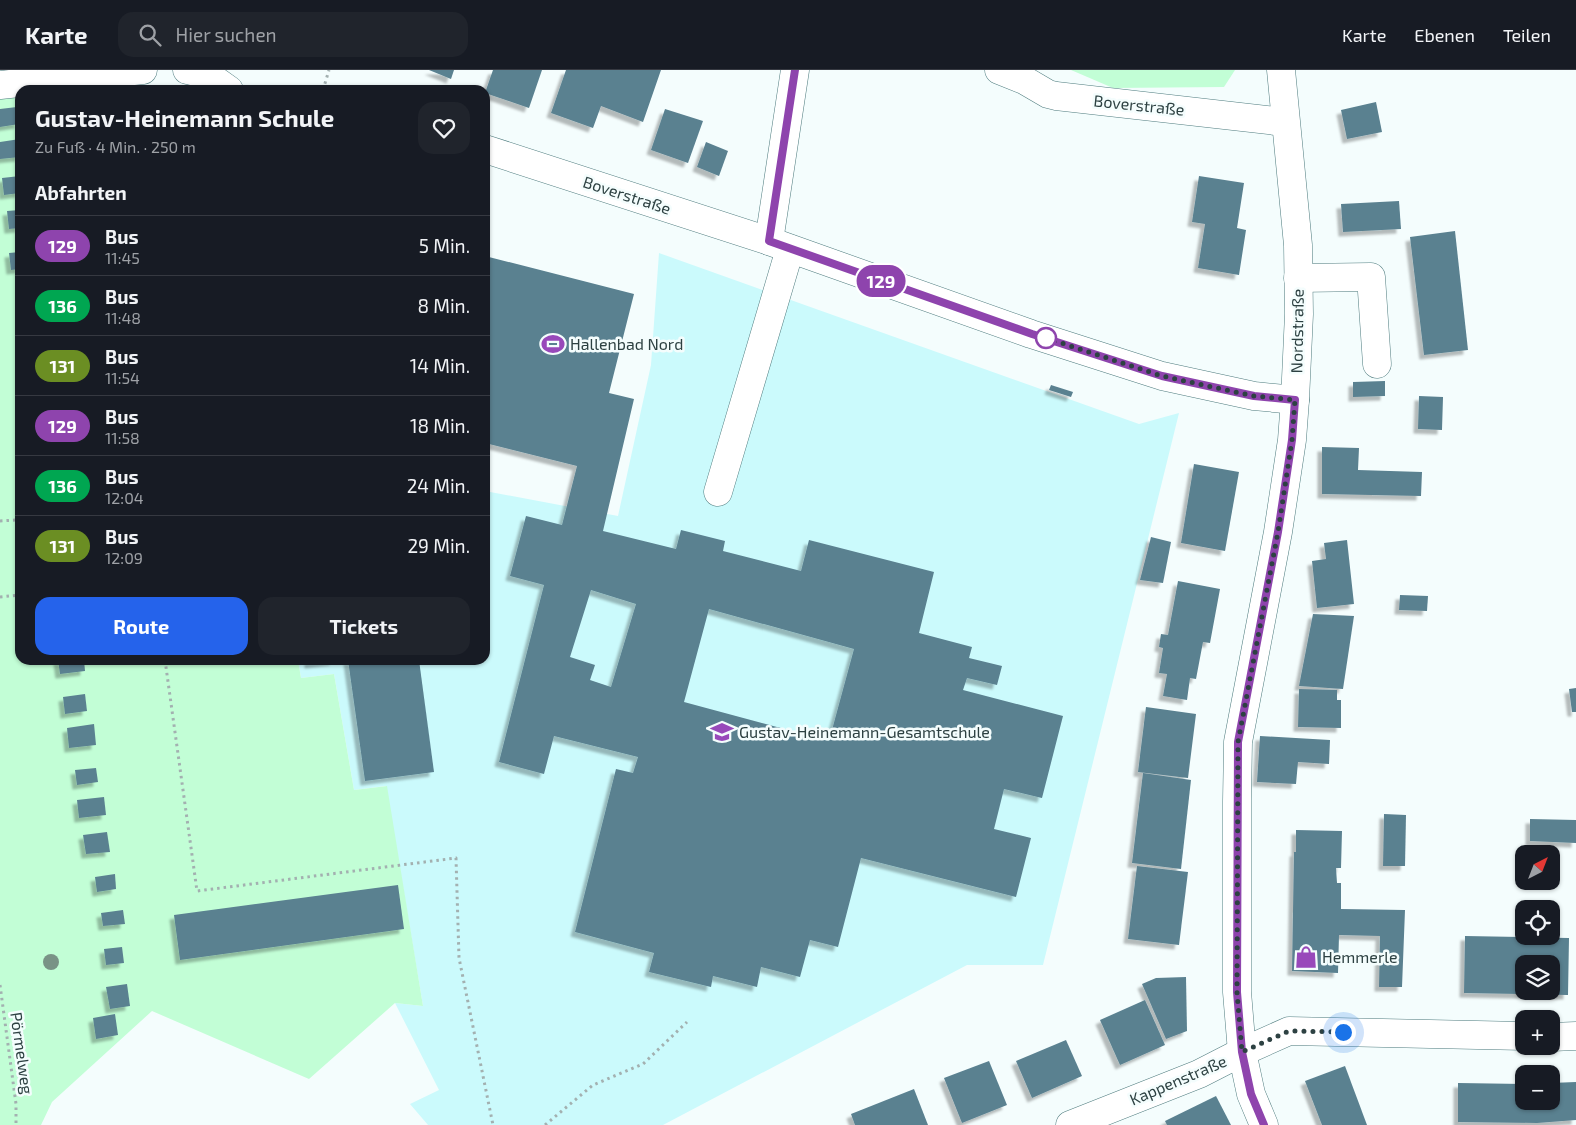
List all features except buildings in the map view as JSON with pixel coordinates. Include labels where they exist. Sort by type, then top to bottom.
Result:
[{"type":"street","points":[[0,85],[143,70]]},
{"type":"street","points":[[187,70],[208,75],[222,85]]},
{"type":"street","points":[[718,492],[779,245],[795,70]]},
{"type":"street","name":"Boverstraße","points":[[999,70],[1024,80],[1048,94],[1056,96],[1285,122]]},
{"type":"street","name":"Nordstraße","points":[[1264,1125],[1251,1094],[1242,1052],[1237,992],[1238,742],[1278,532],[1292,440],[1295,400],[1299,314],[1298,245],[1281,70]]},
{"type":"street","name":"Boverstraße","points":[[490,151],[779,245],[1024,332],[1162,376],[1254,396],[1295,400]]},
{"type":"street","points":[[1298,278],[1371,277],[1377,364]]},
{"type":"street","name":"Kappenstraße","points":[[1070,1125],[1199,1074],[1289,1031],[1515,1036]]},
{"type":"street","points":[[1560,1037],[1576,1036]]},
{"type":"path","points":[[324,85],[329,70]]},
{"type":"path","points":[[0,521],[15,520]]},
{"type":"path","points":[[0,597],[15,596]]},
{"type":"path","points":[[166,665],[197,891],[456,858],[459,958],[493,1125]]},
{"type":"path","name":"Pörmelweg","points":[[0,985],[16,1104],[16,1125]]},
{"type":"path","points":[[545,1125],[594,1085],[644,1064],[687,1022]]},
{"type":"shaded area","name":"Gustav-Heinemann-Gesamtschule","points":[[659,253],[1139,424],[1179,413],[1043,965],[967,965],[663,1125],[428,1125],[410,1104],[439,1090],[395,1003],[423,1006],[386,786],[354,790],[334,674],[301,678],[299,665],[490,665],[490,492],[618,516],[651,365]]},
{"type":"green space","points":[[1071,70],[1235,70],[1224,87],[1113,88]]},
{"type":"green space","points":[[15,96],[15,665],[299,665],[301,678],[334,674],[354,790],[387,786],[423,1006],[395,1003],[309,1079],[152,1011],[52,1102],[41,1125],[0,1125],[0,98]]},
{"type":"bus line","name":"129","points":[[795,70],[769,241],[1032,334],[1162,376],[1254,396],[1295,400],[1292,440],[1278,532],[1238,742],[1237,992],[1242,1052],[1251,1094],[1264,1125]]},
{"type":"place","name":"Hallenbad Nord","points":[[553,344]]},
{"type":"place","name":"Gustav-Heinemann-Gesamtschule","points":[[722,732]]},
{"type":"place","name":"Hemmerle","points":[[1306,957]]},
{"type":"route","points":[[1046,338],[1162,376],[1254,396],[1295,400],[1292,440],[1278,532],[1238,742],[1237,992],[1242,1052],[1289,1031],[1343,1032]]}]
